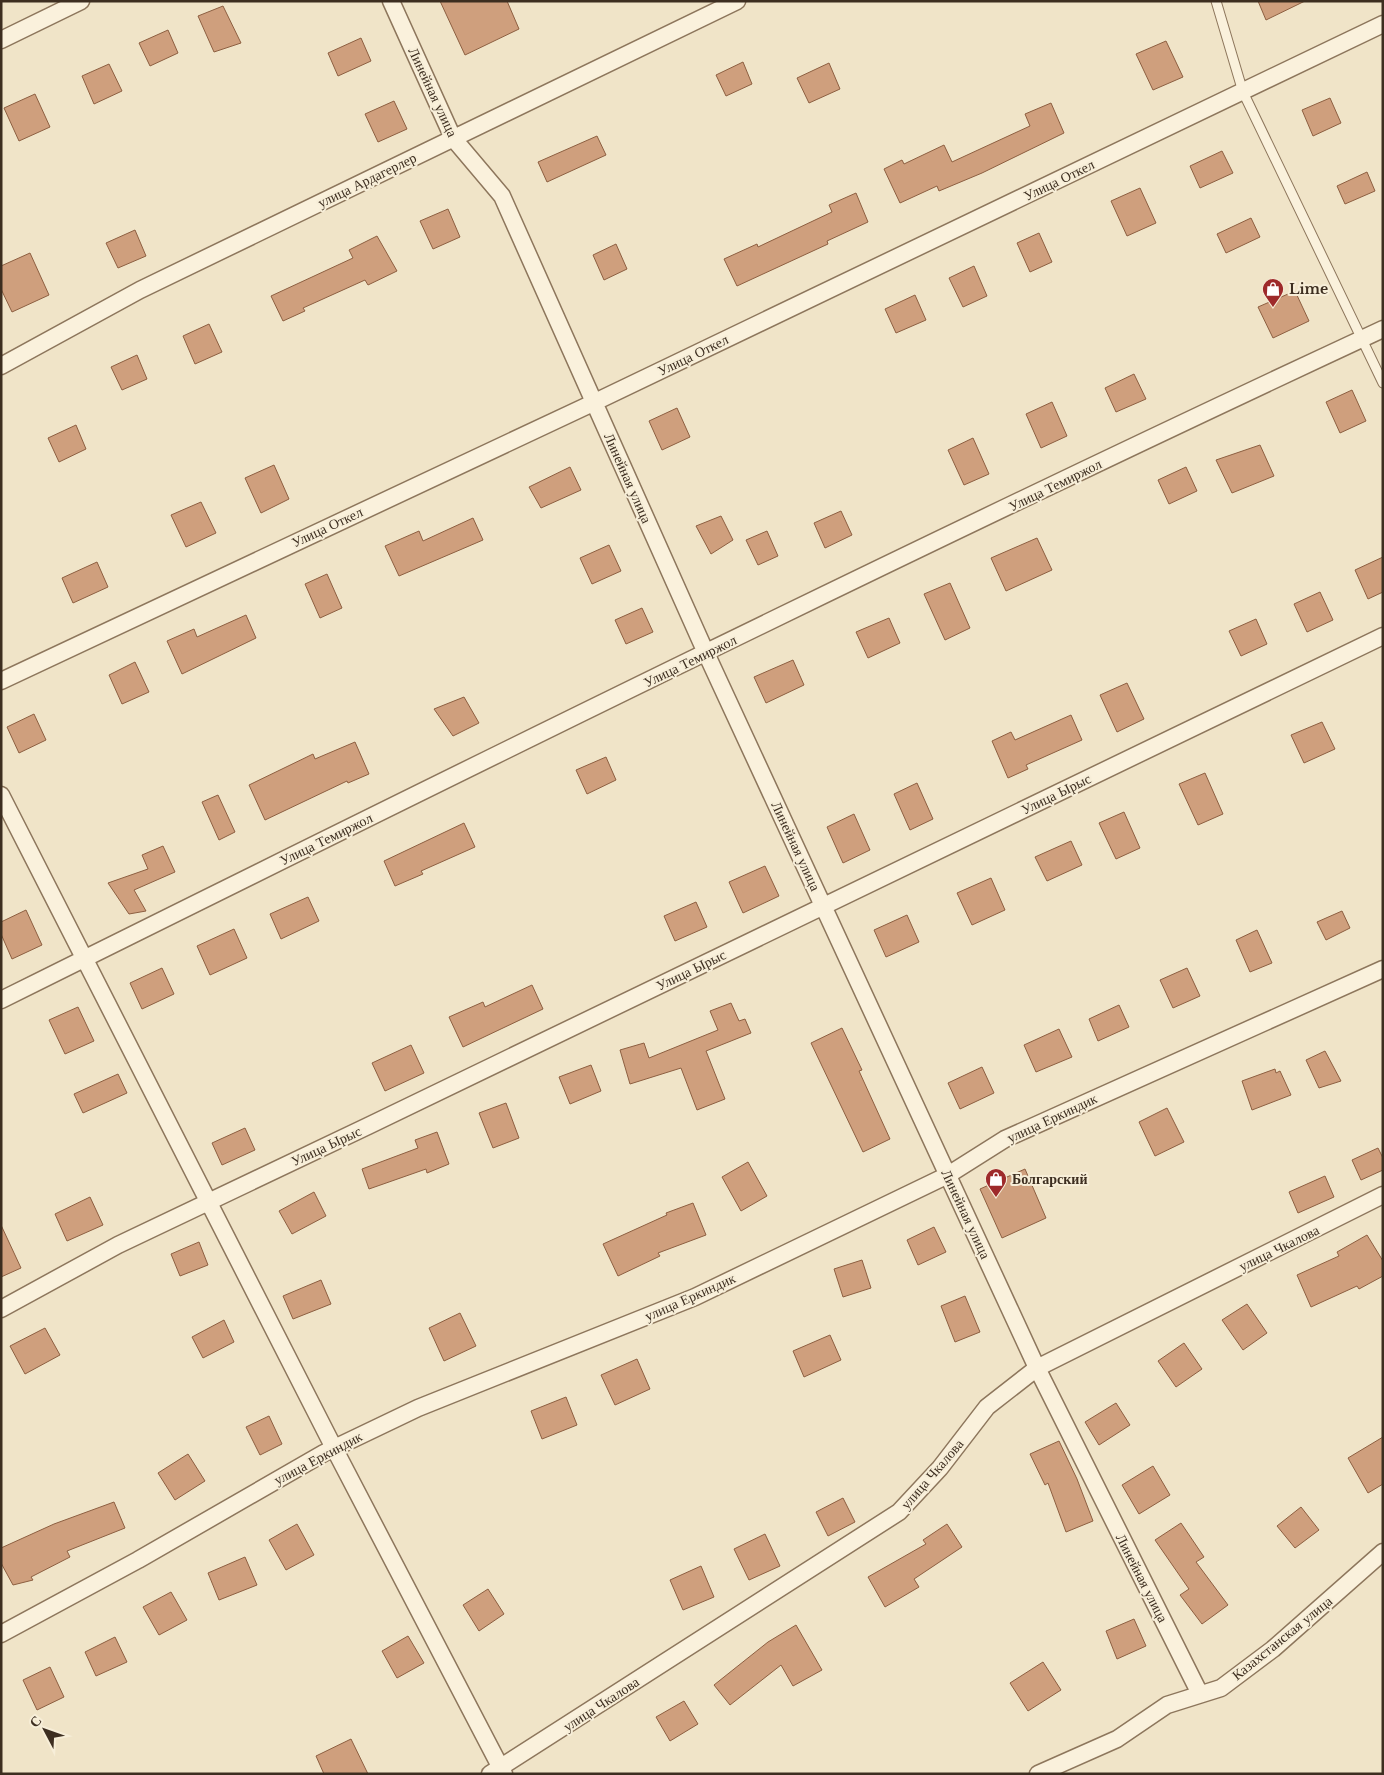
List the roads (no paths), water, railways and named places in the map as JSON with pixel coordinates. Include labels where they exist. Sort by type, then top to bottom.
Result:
[{"type":"street","points":[[1,40],[81,1]]},
{"type":"street","name":"Линейная улица","points":[[391,1],[453,138],[502,196],[706,653],[1036,1368],[1200,1694]]},
{"type":"street","name":"улица Ардагерлер","points":[[1,366],[140,290],[737,1]]},
{"type":"street","name":"Улица Откел","points":[[1,680],[595,402],[1383,24]]},
{"type":"street","name":"Улица Темиржол","points":[[1,1000],[706,653],[1383,329]]},
{"type":"street","name":"Улица Ырыс","points":[[1,1309],[118,1245],[1383,636]]},
{"type":"street","points":[[1,795],[210,1201],[498,1772]]},
{"type":"street","name":"улица Еркиндик","points":[[1,1634],[138,1560],[334,1448],[418,1408],[695,1297],[948,1175],[1005,1139],[1383,969]]},
{"type":"street","name":"улица Чкалова","points":[[498,1772],[899,1512],[940,1468],[987,1407],[1036,1368],[1383,1195]]},
{"type":"street","name":"Казахстанская улица","points":[[1038,1774],[1117,1739],[1167,1704],[1221,1688],[1273,1649],[1383,1552]]},
{"type":"lane","points":[[1216,1],[1243,92],[1360,339],[1383,383]]},
{"type":"place","name":"Lime","points":[[1273,308]]},
{"type":"place","name":"Болгарский","points":[[996,1198]]}]
